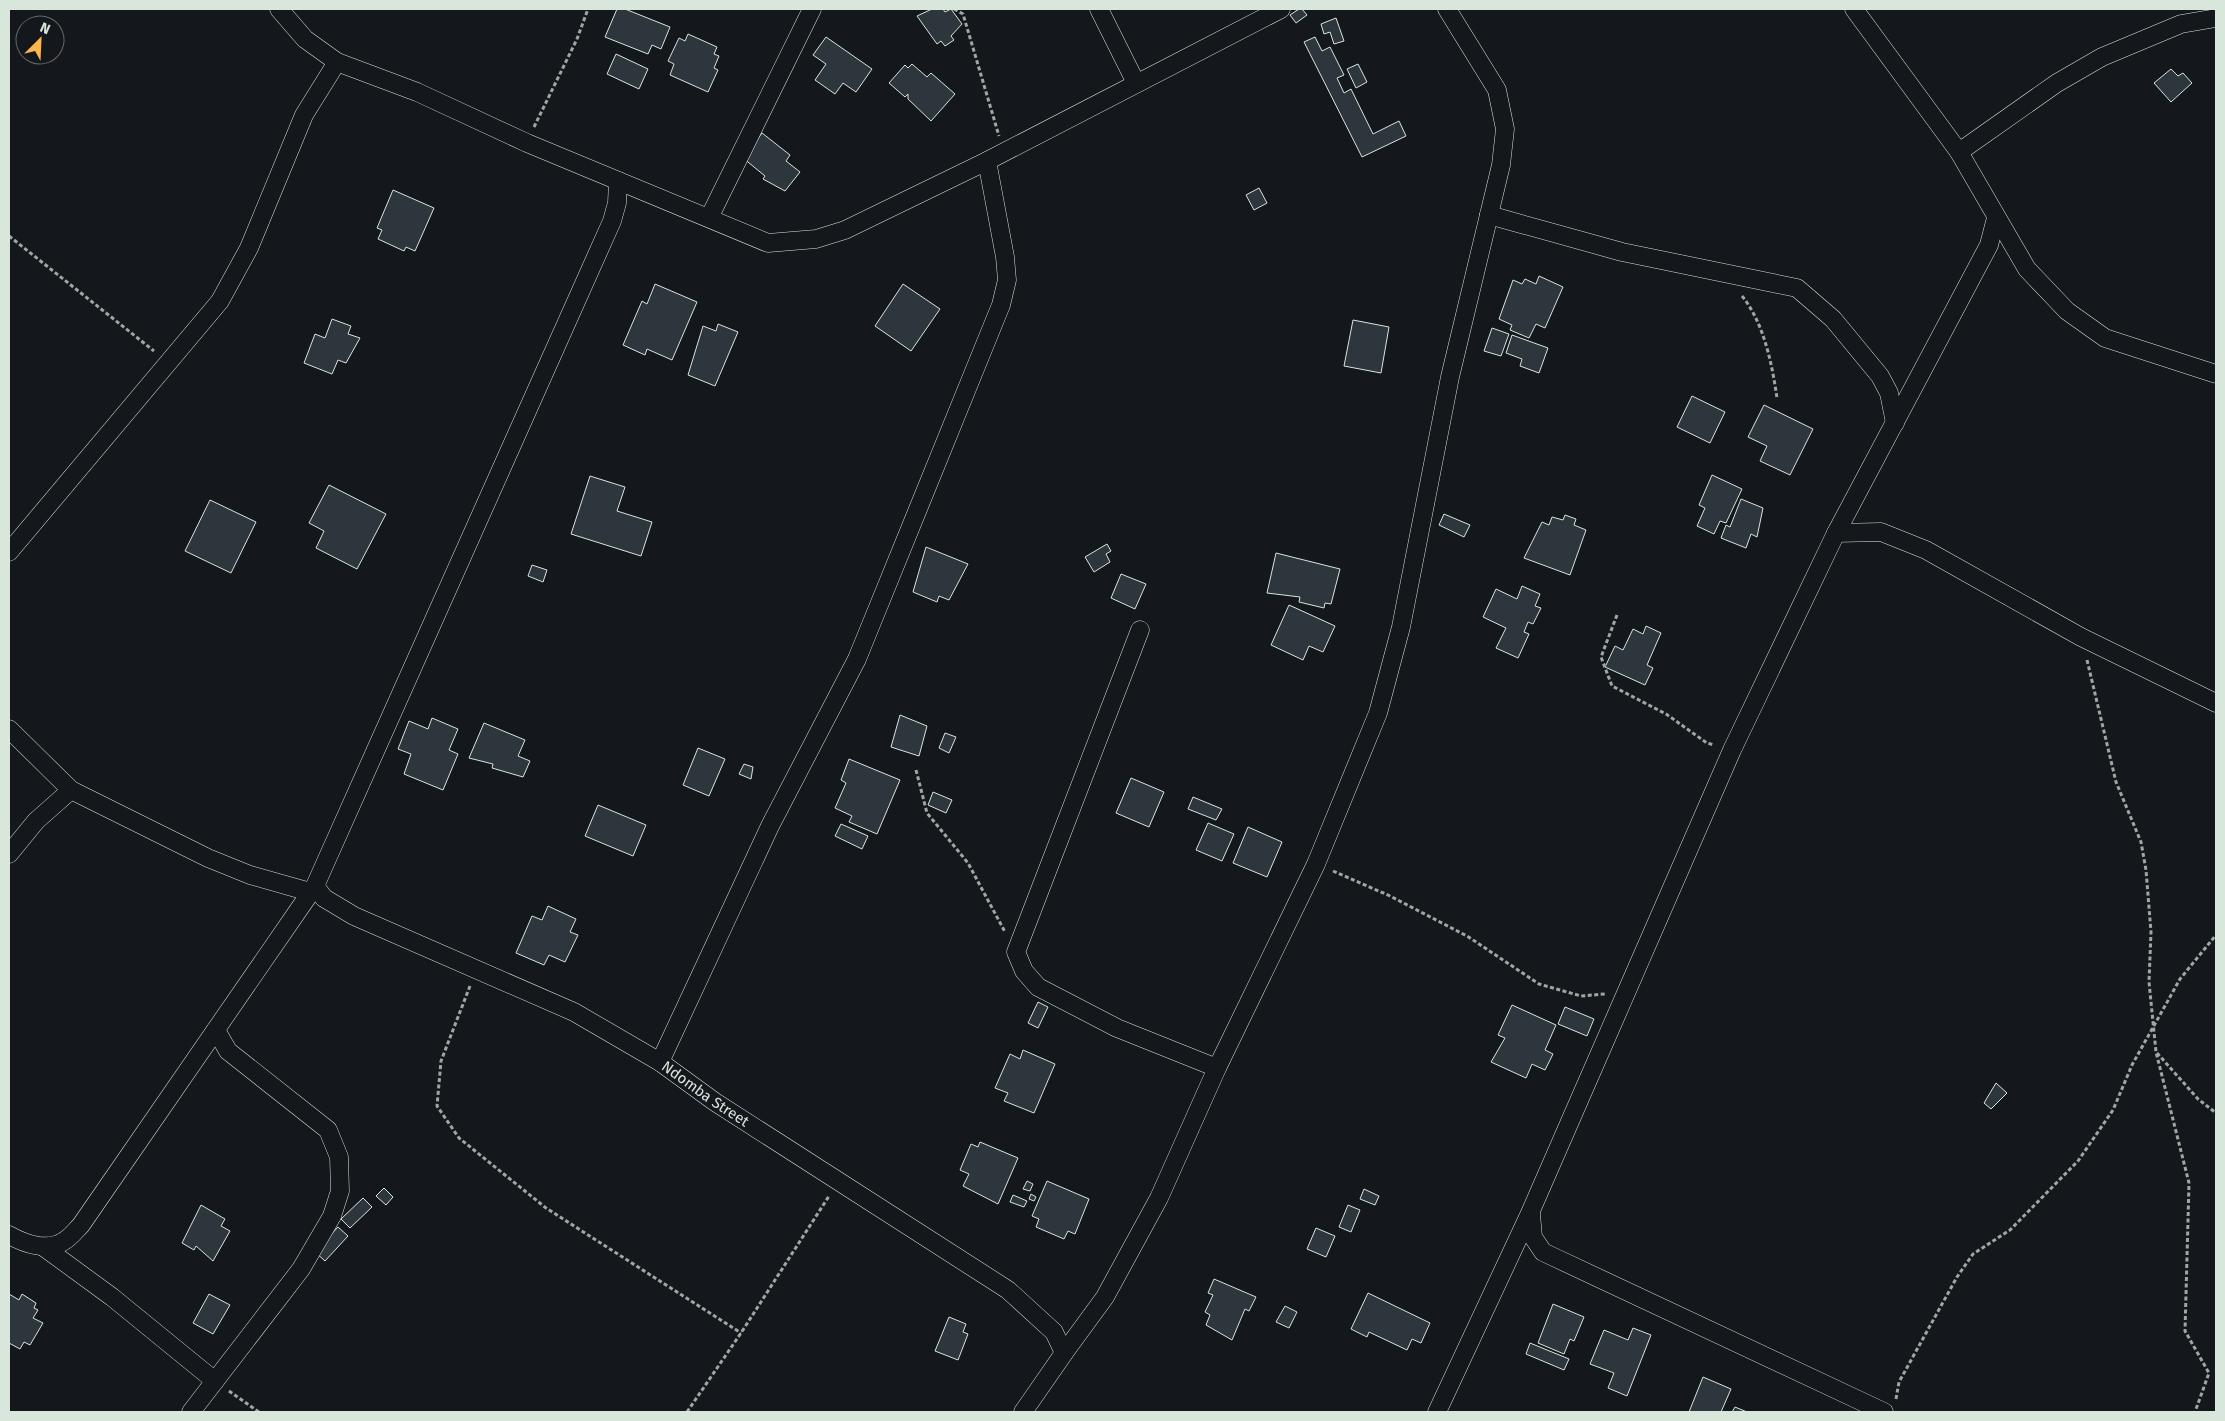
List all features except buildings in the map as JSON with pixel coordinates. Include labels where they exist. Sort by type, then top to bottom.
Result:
[{"type":"street","points":[[279,9],[305,40],[337,62],[417,92],[527,143],[768,243],[816,239],[845,230],[987,161],[1281,9]]},
{"type":"street","points":[[709,218],[812,9]]},
{"type":"street","points":[[1099,9],[1136,83]]},
{"type":"street","points":[[1023,1412],[1105,1297],[1159,1198],[1217,1068],[1316,864],[1378,713],[1401,627],[1450,377],[1501,165],[1505,129],[1497,90],[1447,9]]},
{"type":"street","points":[[1854,9],[1958,152],[2027,269],[2074,316],[2105,338],[2216,374]]},
{"type":"street","points":[[1958,152],[2057,83],[2102,57],[2181,24],[2216,18]]},
{"type":"street","points":[[9,552],[220,302],[249,248],[304,115],[337,62]]},
{"type":"street","points":[[660,1062],[770,826],[857,659],[1001,305],[1007,280],[1005,256],[987,161]]},
{"type":"street","points":[[44,1248],[64,1242],[81,1224],[313,889],[612,221],[618,203],[618,182]]},
{"type":"street","points":[[1490,215],[1622,252],[1797,288],[1833,319],[1880,376],[1889,393],[1895,423]]},
{"type":"street","points":[[1441,1409],[1530,1213],[1732,750],[1836,532],[1989,245],[1996,218]]},
{"type":"street","points":[[1836,532],[1881,532],[1926,550],[2081,637],[2216,703]]},
{"type":"street","points":[[1140,630],[1016,952],[1024,971],[1038,987],[1117,1028],[1217,1068]]},
{"type":"street","points":[[9,729],[71,790],[208,858],[250,875],[313,889]]},
{"type":"street","points":[[9,854],[36,821],[71,790]]},
{"type":"street","name":"Ndomba Street","points":[[313,889],[354,916],[574,1012],[660,1062],[715,1102],[1008,1290],[1054,1332],[1064,1353]]},
{"type":"street","points":[[192,1412],[301,1270],[332,1216],[340,1191],[339,1157],[328,1130],[228,1051],[216,1030]]},
{"type":"street","points":[[1530,1213],[1533,1237],[1543,1252],[1881,1409]]},
{"type":"street","points":[[9,1235],[44,1248],[112,1298],[215,1381]]},
{"type":"street","points":[[1509,1259],[1543,1252]]},
{"type":"path","points":[[527,143],[577,39],[588,9]]},
{"type":"path","points":[[954,9],[963,14],[993,121],[1004,151]]},
{"type":"path","points":[[9,236],[169,362]]},
{"type":"path","points":[[1724,274],[1751,307],[1772,364],[1776,398]]},
{"type":"path","points":[[1617,615],[1601,657],[1612,686],[1666,714],[1707,742],[1732,750]]},
{"type":"path","points":[[2081,637],[2116,782],[2141,842],[2146,870],[2151,932],[2149,982],[2156,1052],[2189,1183],[2185,1331],[2209,1373],[2195,1412]]},
{"type":"path","points":[[916,770],[927,813],[968,863],[1016,952]]},
{"type":"path","points":[[1316,864],[1390,896],[1466,936],[1539,984],[1580,996],[1627,992]]},
{"type":"path","points":[[1881,1409],[1899,1382],[1957,1276],[1973,1254],[2010,1230],[2078,1162],[2113,1110],[2132,1065],[2155,1027],[2180,979],[2216,935]]},
{"type":"path","points":[[475,968],[441,1061],[437,1106],[459,1138],[546,1208],[741,1333]]},
{"type":"path","points":[[2156,1052],[2198,1099],[2216,1113]]},
{"type":"path","points":[[688,1412],[838,1181]]},
{"type":"path","points":[[215,1381],[259,1412]]}]
